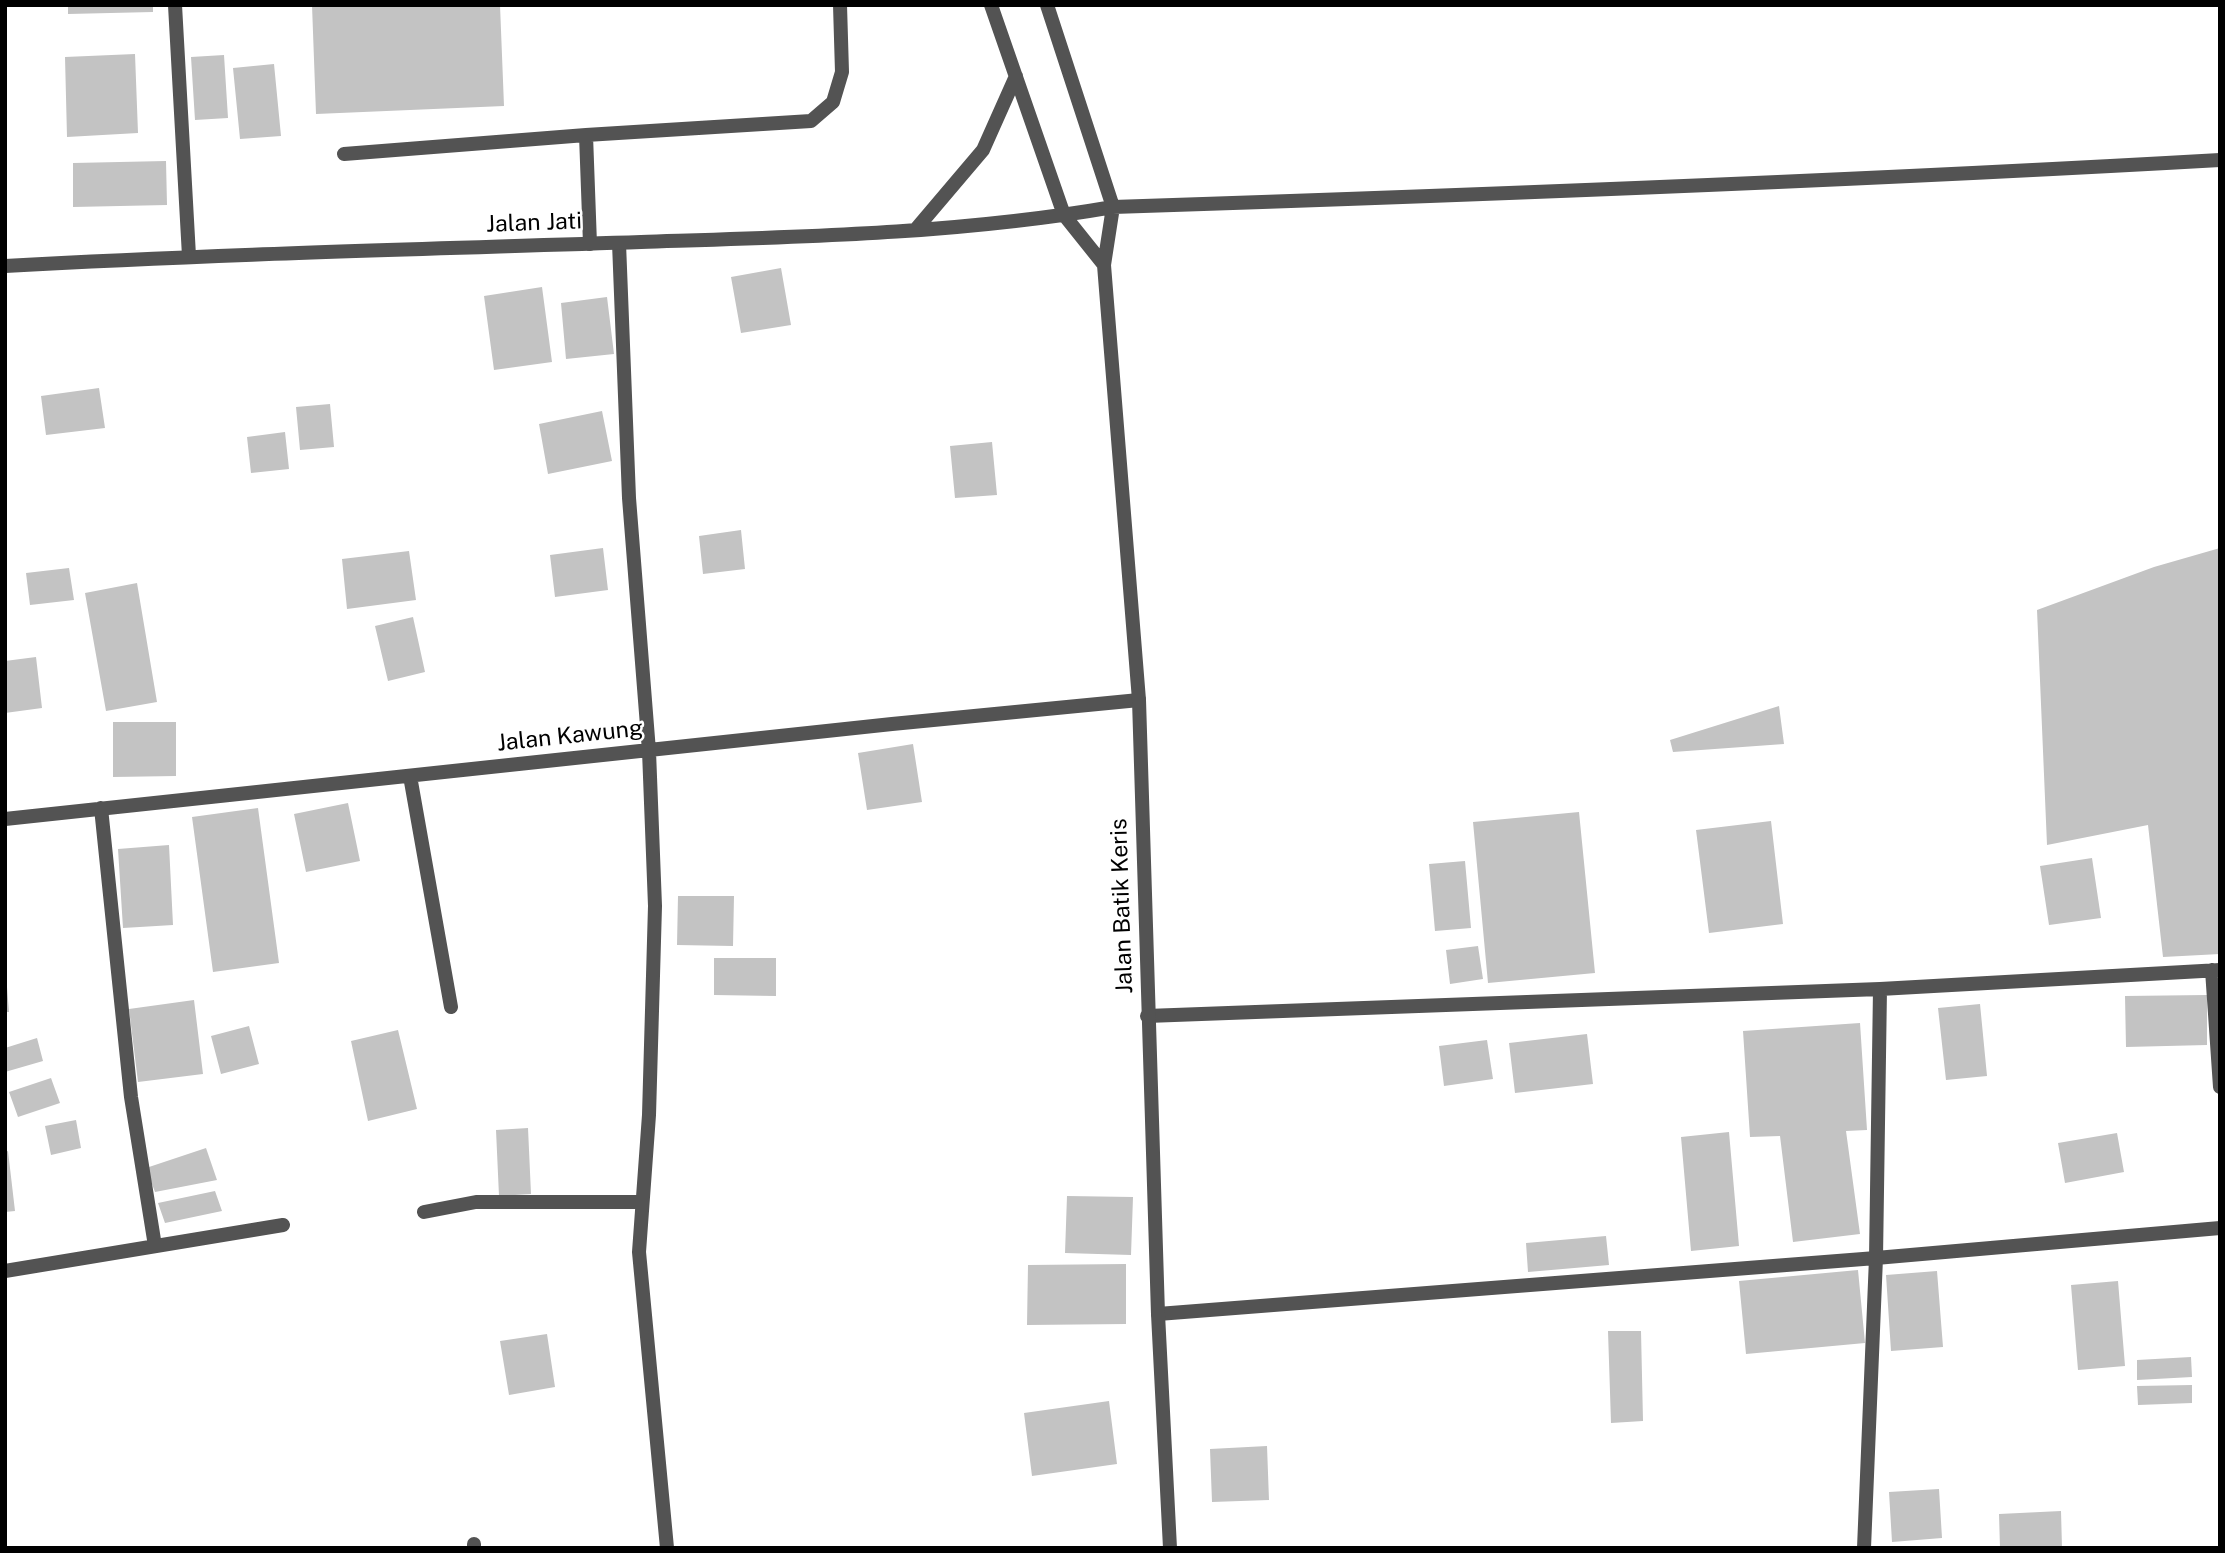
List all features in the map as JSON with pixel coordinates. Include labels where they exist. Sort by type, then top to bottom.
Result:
[{"type":"street","points":[[175,5],[189,256]]},
{"type":"street","points":[[344,154],[811,121],[833,102],[842,72],[840,5]]},
{"type":"street","points":[[991,5],[1064,215],[1104,265]]},
{"type":"street","points":[[1047,5],[1113,207]]},
{"type":"street","points":[[916,229],[983,150],[1016,76]]},
{"type":"street","points":[[586,135],[590,244]]},
{"type":"street","name":"Jalan Jati","points":[[5,267],[189,256],[849,235],[1064,215],[1113,207],[1906,178],[2220,160]]},
{"type":"street","name":"Jalan Batik Keris","points":[[1113,207],[1104,265],[1139,700],[1147,1016],[1170,1548]]},
{"type":"street","points":[[619,243],[629,498],[649,751],[655,906],[649,1115],[639,1252],[667,1548]]},
{"type":"street","name":"Jalan Kawung","points":[[5,819],[1139,700]]},
{"type":"street","points":[[410,776],[451,1007]]},
{"type":"street","points":[[101,808],[131,1097],[155,1246]]},
{"type":"street","points":[[1147,1016],[1880,989],[2216,970],[2220,1087]]},
{"type":"street","points":[[1864,1548],[1876,1258],[1880,989]]},
{"type":"street","points":[[424,1212],[476,1202],[642,1202]]},
{"type":"street","points":[[5,1271],[283,1225]]},
{"type":"street","points":[[1158,1314],[1876,1258],[2220,1228]]},
{"type":"building","points":[[68,5],[153,5],[153,12],[68,14]]},
{"type":"building","points":[[312,5],[500,5],[504,106],[316,114]]},
{"type":"building","points":[[135,54],[138,133],[67,137],[65,57]]},
{"type":"building","points":[[224,55],[228,118],[195,120],[191,57]]},
{"type":"building","points":[[274,64],[281,136],[240,139],[233,68]]},
{"type":"building","points":[[166,161],[167,205],[73,207],[73,163]]},
{"type":"building","points":[[781,268],[791,325],[741,333],[731,277]]},
{"type":"building","points":[[542,287],[552,362],[494,370],[484,296]]},
{"type":"building","points":[[607,297],[614,354],[566,359],[561,303]]},
{"type":"building","points":[[99,388],[105,428],[46,435],[41,396]]},
{"type":"building","points":[[330,404],[334,447],[300,450],[296,407]]},
{"type":"building","points":[[602,411],[612,461],[548,474],[539,424]]},
{"type":"building","points":[[285,432],[289,469],[251,473],[247,437]]},
{"type":"building","points":[[992,442],[997,495],[955,498],[950,446]]},
{"type":"building","points":[[741,530],[745,569],[703,574],[699,536]]},
{"type":"building","points":[[603,548],[608,590],[555,597],[550,555]]},
{"type":"building","points":[[2220,548],[2220,954],[2163,957],[2148,825],[2047,845],[2037,610],[2154,567]]},
{"type":"building","points":[[409,551],[416,600],[347,609],[342,559]]},
{"type":"building","points":[[69,568],[74,600],[30,605],[26,573]]},
{"type":"building","points":[[137,583],[157,702],[106,711],[85,593]]},
{"type":"building","points":[[413,617],[425,672],[388,681],[375,626]]},
{"type":"building","points":[[36,657],[42,708],[5,713],[5,661]]},
{"type":"building","points":[[1779,706],[1784,744],[1673,752],[1670,740]]},
{"type":"building","points":[[113,722],[176,722],[176,776],[113,777]]},
{"type":"building","points":[[913,744],[922,802],[867,810],[858,753]]},
{"type":"building","points":[[348,803],[360,861],[306,872],[294,814]]},
{"type":"building","points":[[258,808],[279,963],[213,972],[192,817]]},
{"type":"building","points":[[1579,812],[1595,973],[1488,983],[1473,822]]},
{"type":"building","points":[[1771,821],[1783,924],[1709,933],[1696,830]]},
{"type":"building","points":[[169,845],[173,925],[123,928],[118,849]]},
{"type":"building","points":[[2092,858],[2101,918],[2049,925],[2040,866]]},
{"type":"building","points":[[1465,861],[1471,928],[1435,931],[1429,864]]},
{"type":"building","points":[[678,896],[734,896],[733,946],[677,945]]},
{"type":"building","points":[[1478,946],[1483,979],[1450,984],[1446,950]]},
{"type":"building","points":[[714,958],[776,958],[776,996],[714,995]]},
{"type":"building","points":[[7,987],[9,1012],[5,1012]]},
{"type":"building","points":[[2207,995],[2207,1045],[2126,1047],[2125,996]]},
{"type":"building","points":[[194,1000],[203,1074],[138,1082],[129,1009]]},
{"type":"building","points":[[1980,1004],[1987,1076],[1946,1080],[1938,1008]]},
{"type":"building","points":[[1860,1023],[1867,1130],[1846,1131],[1860,1234],[1793,1242],[1780,1136],[1750,1137],[1743,1031]]},
{"type":"building","points":[[249,1026],[259,1064],[221,1074],[211,1036]]},
{"type":"building","points":[[398,1030],[417,1109],[368,1121],[351,1041]]},
{"type":"building","points":[[1587,1034],[1593,1084],[1515,1093],[1509,1043]]},
{"type":"building","points":[[37,1038],[43,1061],[5,1072],[5,1048]]},
{"type":"building","points":[[1487,1040],[1493,1079],[1444,1086],[1439,1046]]},
{"type":"building","points":[[51,1078],[60,1103],[18,1117],[9,1092]]},
{"type":"building","points":[[76,1120],[81,1148],[51,1155],[45,1126]]},
{"type":"building","points":[[528,1128],[531,1194],[499,1196],[496,1130]]},
{"type":"building","points":[[1729,1132],[1739,1246],[1691,1251],[1681,1137]]},
{"type":"building","points":[[2117,1133],[2124,1172],[2065,1183],[2058,1143]]},
{"type":"building","points":[[206,1148],[217,1180],[155,1192],[146,1168]]},
{"type":"building","points":[[8,1151],[15,1211],[5,1212],[5,1152]]},
{"type":"building","points":[[215,1191],[222,1211],[165,1223],[158,1203]]},
{"type":"building","points":[[1067,1196],[1133,1197],[1131,1255],[1065,1253]]},
{"type":"building","points":[[1606,1236],[1609,1265],[1528,1272],[1526,1243]]},
{"type":"building","points":[[1126,1264],[1126,1324],[1027,1325],[1028,1265]]},
{"type":"building","points":[[1858,1270],[1865,1343],[1746,1354],[1739,1281]]},
{"type":"building","points":[[1937,1271],[1943,1347],[1891,1351],[1886,1275]]},
{"type":"building","points":[[2118,1281],[2125,1366],[2078,1370],[2071,1285]]},
{"type":"building","points":[[1608,1331],[1641,1331],[1643,1421],[1611,1423]]},
{"type":"building","points":[[547,1334],[555,1387],[509,1395],[500,1341]]},
{"type":"building","points":[[2191,1357],[2192,1377],[2137,1380],[2137,1360]]},
{"type":"building","points":[[2192,1385],[2192,1403],[2138,1405],[2137,1386]]},
{"type":"building","points":[[1109,1401],[1117,1464],[1032,1476],[1024,1413]]},
{"type":"building","points":[[1267,1446],[1269,1500],[1212,1502],[1210,1449]]},
{"type":"building","points":[[1939,1489],[1942,1538],[1892,1542],[1889,1492]]},
{"type":"building","points":[[2061,1511],[2062,1548],[2000,1548],[1999,1514]]}]
